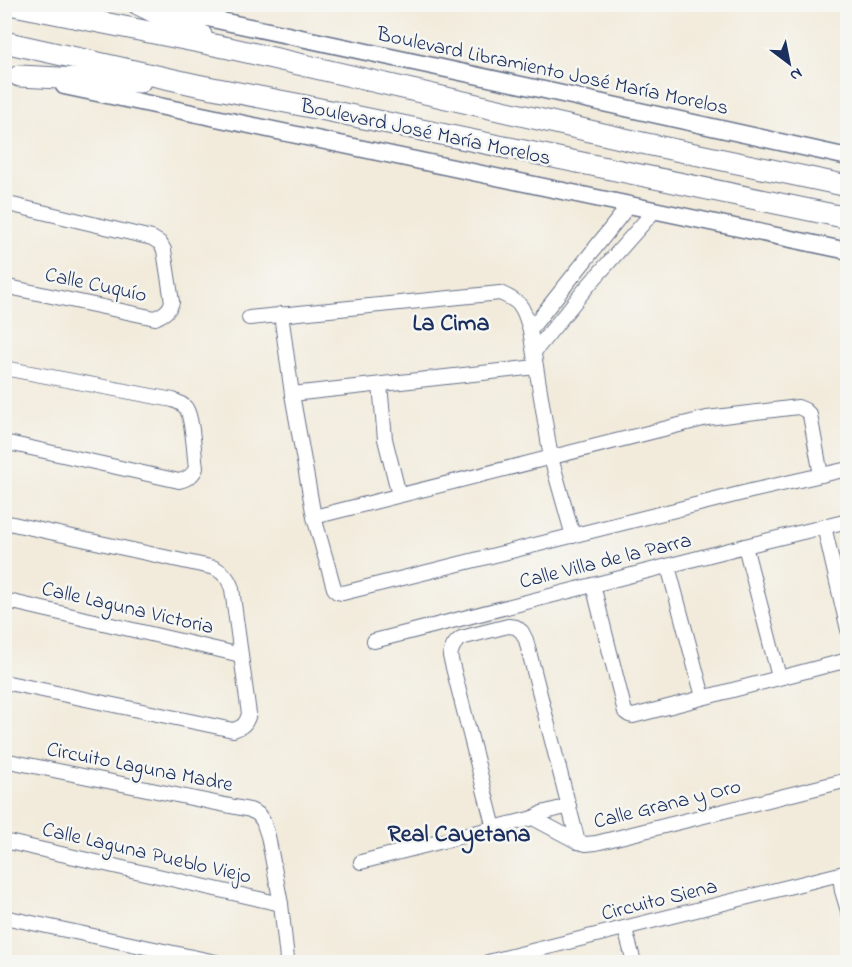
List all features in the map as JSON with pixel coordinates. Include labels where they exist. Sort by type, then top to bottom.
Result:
[{"type":"main road","name":"Boulevard José María Morelos","points":[[9,4],[229,48],[642,143],[848,186]]},
{"type":"main road","points":[[138,4],[229,48]]},
{"type":"main road","name":"Boulevard José María Morelos","points":[[4,42],[197,85],[848,218]]},
{"type":"main road","points":[[12,75],[197,85]]},
{"type":"street","name":"Boulevard Libramiento José María Morelos","points":[[143,4],[848,157]]},
{"type":"street","points":[[12,75],[655,210],[844,247]]},
{"type":"street","name":"Calle Cuquío","points":[[4,203],[152,238],[160,243],[164,250],[172,302],[164,315],[155,318],[4,286]]},
{"type":"street","points":[[530,330],[630,204]]},
{"type":"street","points":[[534,352],[655,210]]},
{"type":"street","points":[[585,260],[600,272]]},
{"type":"street","points":[[249,318],[500,293],[518,302],[524,309],[530,330],[550,458],[573,536]]},
{"type":"street","points":[[281,314],[292,394],[314,517],[337,592],[343,593],[848,469]]},
{"type":"street","points":[[292,394],[536,367]]},
{"type":"street","points":[[4,368],[173,400],[181,404],[186,408],[190,417],[196,468],[188,478],[179,482],[4,442]]},
{"type":"street","points":[[380,385],[385,439],[399,495]]},
{"type":"street","points":[[314,517],[706,418],[798,407],[810,415],[822,475]]},
{"type":"street","name":"Calle Villa de la Parra","points":[[374,641],[848,521]]},
{"type":"street","points":[[4,522],[215,568],[223,573],[230,581],[232,589],[249,714],[246,723],[233,730],[4,682]]},
{"type":"street","points":[[824,526],[848,630]]},
{"type":"street","points":[[745,546],[778,677]]},
{"type":"street","points":[[668,566],[704,697]]},
{"type":"street","points":[[593,585],[625,712],[629,715],[633,716],[848,660]]},
{"type":"street","name":"Calle Laguna Victoria","points":[[4,600],[241,655]]},
{"type":"street","points":[[494,828],[450,656],[455,642],[461,638],[508,626],[516,627],[526,640],[578,842]]},
{"type":"street","name":"Circuito Laguna Madre","points":[[4,760],[250,810],[258,814],[268,836],[281,904]]},
{"type":"street","name":"Calle Grana y Oro","points":[[533,818],[578,842],[596,843],[848,780]]},
{"type":"street","points":[[362,862],[533,818],[542,813],[568,806]]},
{"type":"street","name":"Calle Laguna Pueblo Viejo","points":[[4,841],[281,904]]},
{"type":"street","name":"Circuito Siena","points":[[488,963],[845,874],[842,891],[848,911]]},
{"type":"street","points":[[281,904],[286,963]]},
{"type":"street","points":[[4,917],[216,963]]},
{"type":"street","points":[[625,929],[634,963]]},
{"type":"district","name":"La Cima","points":[[451,322]]},
{"type":"district","name":"Real Cayetana","points":[[459,833]]}]
